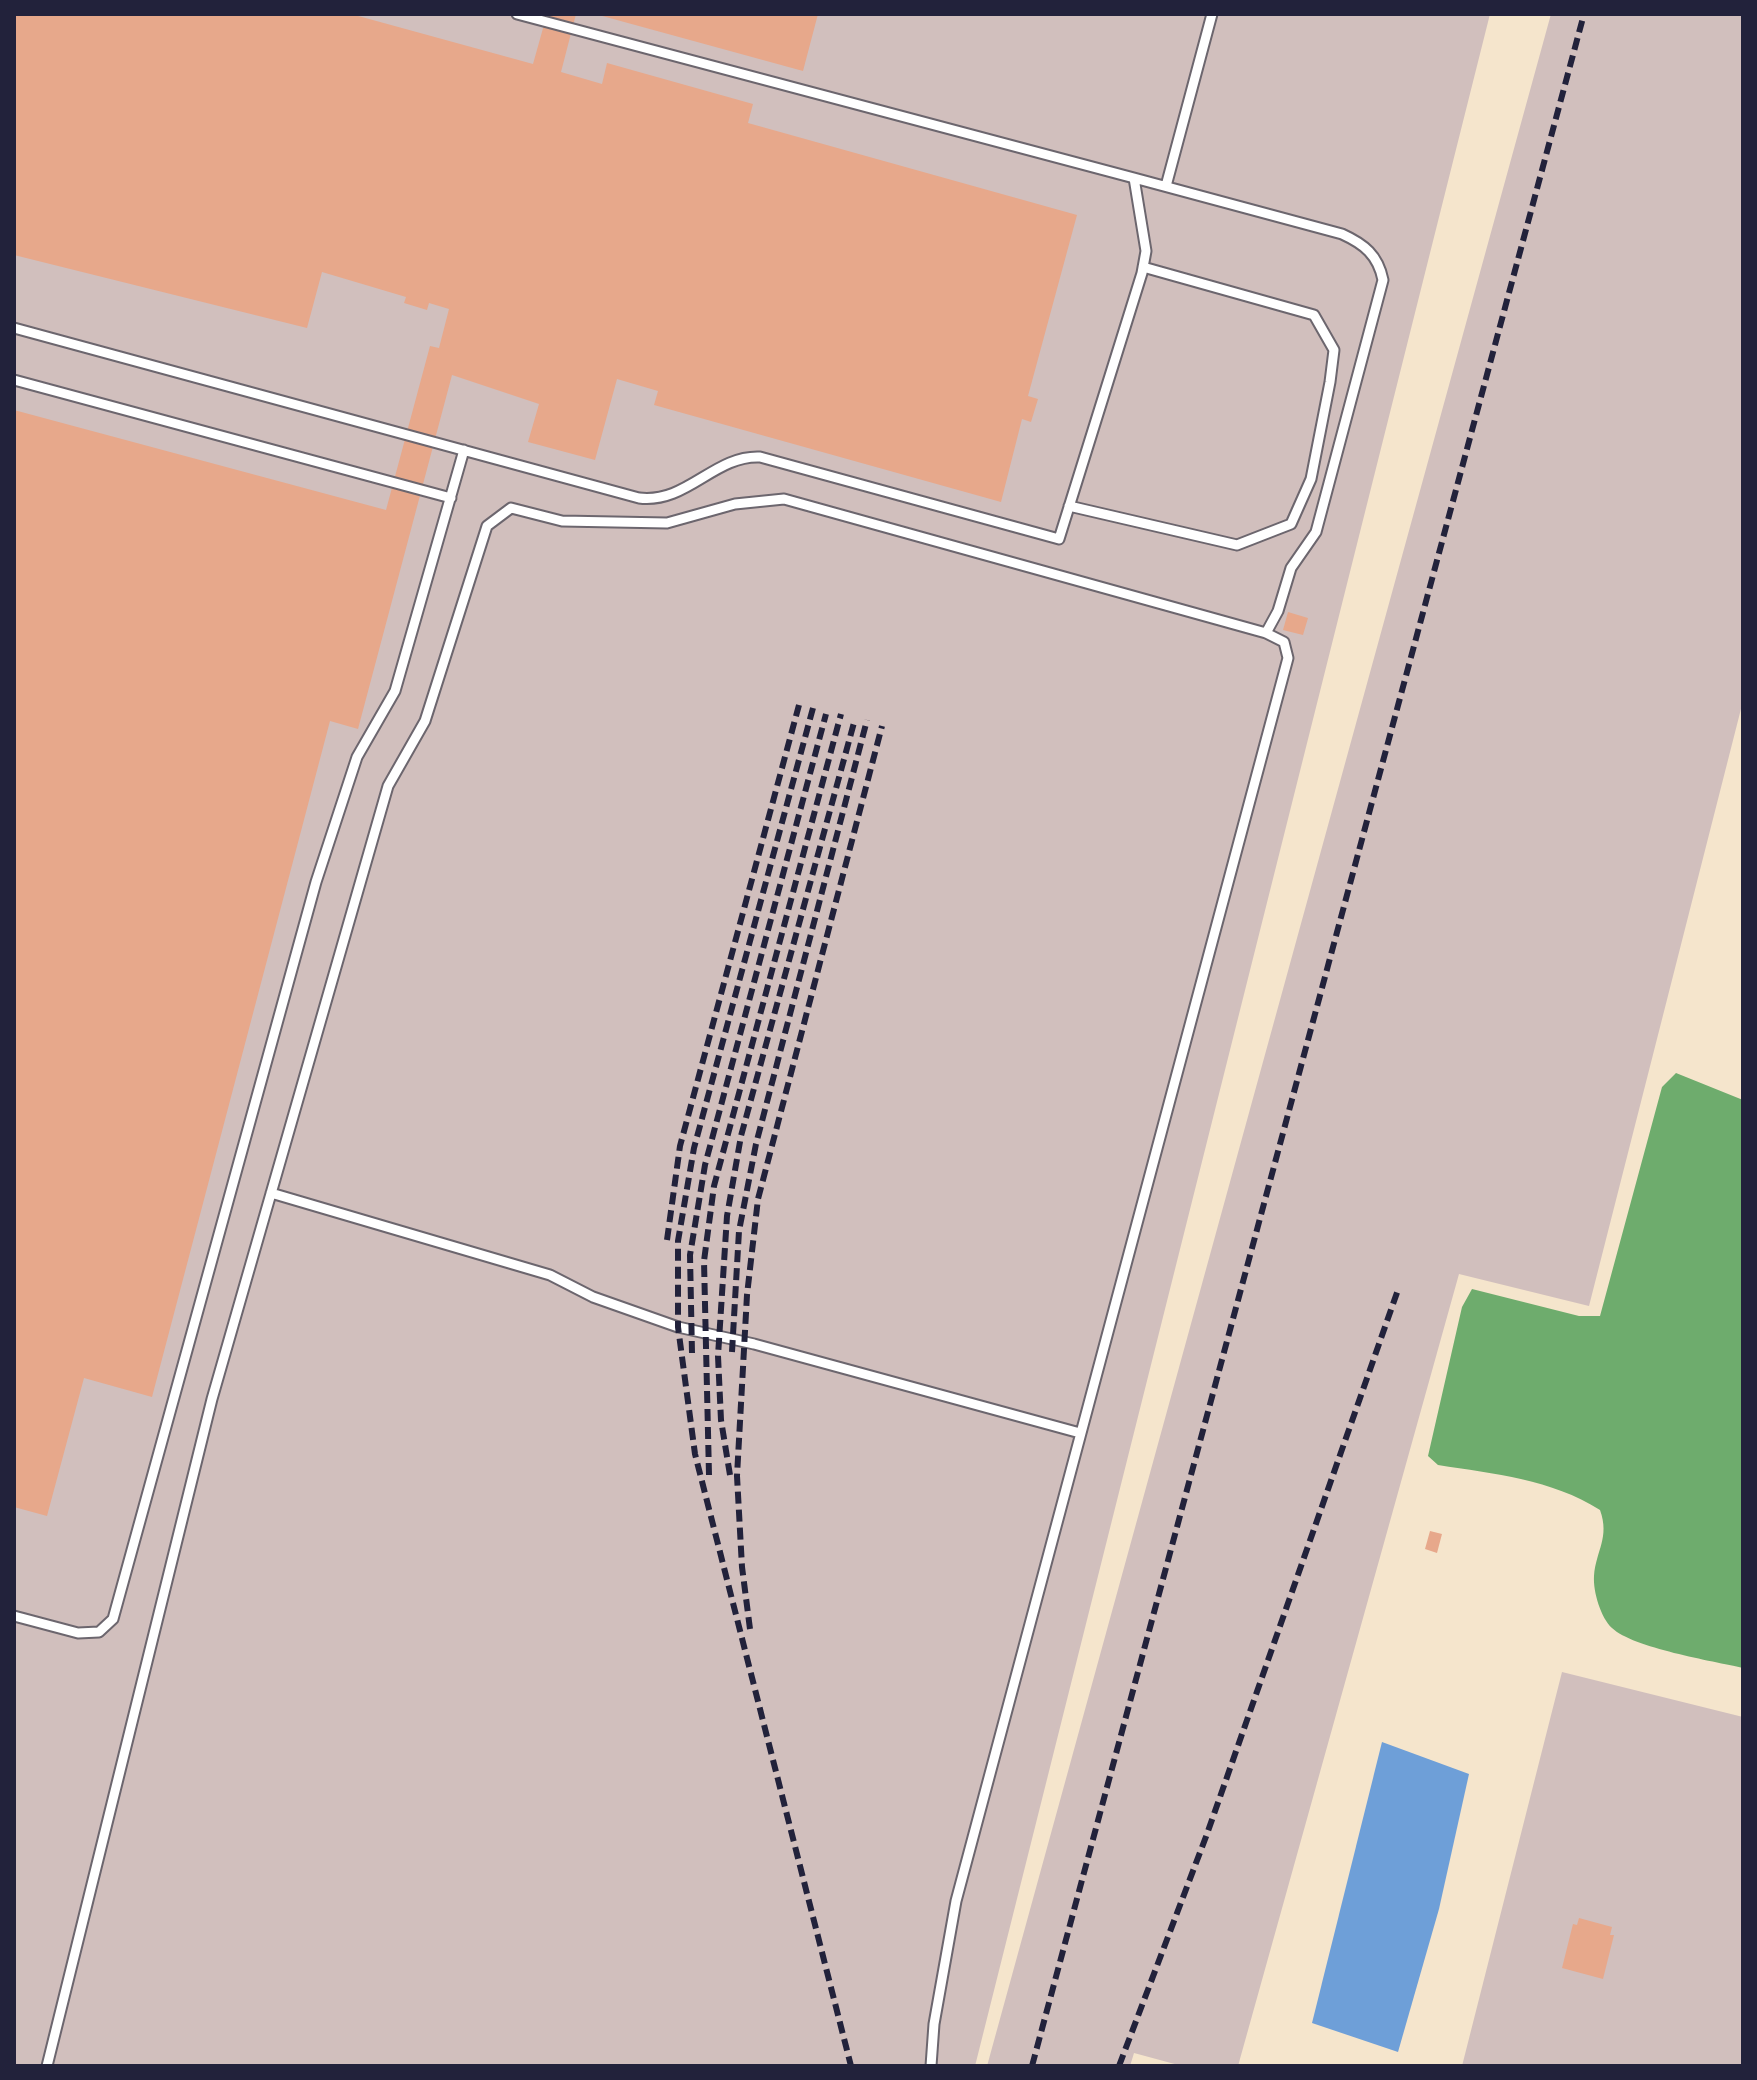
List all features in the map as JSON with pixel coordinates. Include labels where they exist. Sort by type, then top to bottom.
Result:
[{"type":"lane","points":[[517,14],[1342,234],[1365,247],[1380,265],[1383,280],[1316,532],[1291,568],[1278,611],[1266,633]]},
{"type":"lane","points":[[1166,186],[1212,14]]},
{"type":"lane","points":[[14,328],[655,500],[682,492],[737,460],[760,457],[1059,539],[1143,267],[1143,218],[1134,178]]},
{"type":"lane","points":[[1069,506],[1237,545],[1291,524],[1311,479],[1334,350],[1314,315],[1143,267]]},
{"type":"lane","points":[[14,380],[451,498]]},
{"type":"lane","points":[[14,1616],[78,1633],[99,1632],[113,1619],[316,882],[357,757],[395,691],[464,450]]},
{"type":"lane","points":[[47,2066],[212,1399],[388,786],[425,721],[487,526],[511,508],[562,521],[667,523],[735,504],[784,499],[1266,633],[1284,642],[1288,658],[956,1901],[934,2024],[931,2066]]},
{"type":"lane","points":[[271,1193],[550,1275],[593,1297],[678,1327],[754,1344],[1080,1433]]},
{"type":"shaded area","points":[[14,14],[1490,14],[975,2066],[14,2066]]},
{"type":"shaded area","points":[[1551,14],[1743,14],[1743,701],[1589,1306],[1459,1274],[1238,2066],[1182,2066],[1134,2053],[1130,2066],[987,2066]]},
{"type":"shaded area","points":[[1562,1672],[1743,1717],[1743,2066],[1462,2066]]},
{"type":"green space","points":[[1676,1073],[1743,1100],[1743,1668],[1655,1648],[1622,1635],[1608,1624],[1596,1597],[1594,1582],[1604,1528],[1600,1510],[1562,1491],[1501,1475],[1438,1465],[1428,1456],[1462,1307],[1472,1289],[1579,1316],[1600,1316],[1662,1087]]},
{"type":"water","points":[[1382,1742],[1469,1774],[1439,1909],[1398,2052],[1312,2023]]},
{"type":"building","points":[[14,14],[351,14],[533,64],[547,14],[576,14],[561,72],[602,84],[607,63],[753,104],[748,123],[1077,215],[1028,396],[1038,399],[1031,422],[1022,419],[1001,502],[654,405],[658,391],[617,379],[595,460],[528,442],[539,404],[452,375],[358,729],[330,721],[152,1397],[84,1378],[47,1516],[14,1507],[14,410],[386,510],[430,346],[439,348],[449,309],[429,303],[427,310],[404,303],[406,297],[322,272],[307,328],[14,255]]},
{"type":"building","points":[[595,14],[818,14],[803,71]]},
{"type":"building","points":[[1288,612],[1308,618],[1303,635],[1283,630]]},
{"type":"building","points":[[1430,1531],[1442,1534],[1437,1553],[1425,1549]]},
{"type":"building","points":[[1579,1918],[1612,1927],[1610,1935],[1614,1935],[1603,1979],[1562,1968],[1573,1924],[1577,1925]]},
{"type":"railway","points":[[1032,2066],[1584,14]]},
{"type":"railway","points":[[667,1240],[680,1146],[799,705]]},
{"type":"railway","points":[[813,708],[694,1148],[678,1241],[678,1327],[695,1454],[851,2066]]},
{"type":"railway","points":[[692,1353],[690,1255],[705,1165],[826,714]]},
{"type":"railway","points":[[709,1475],[704,1261],[714,1186],[841,714]]},
{"type":"railway","points":[[730,1475],[721,1420],[718,1356],[727,1216],[741,1136],[855,719]]},
{"type":"railway","points":[[732,1352],[739,1231],[756,1144],[867,720]]},
{"type":"railway","points":[[750,1629],[742,1567],[737,1476],[747,1295],[758,1199],[882,726]]},
{"type":"railway","points":[[1119,2066],[1207,1834],[1399,1287]]}]
